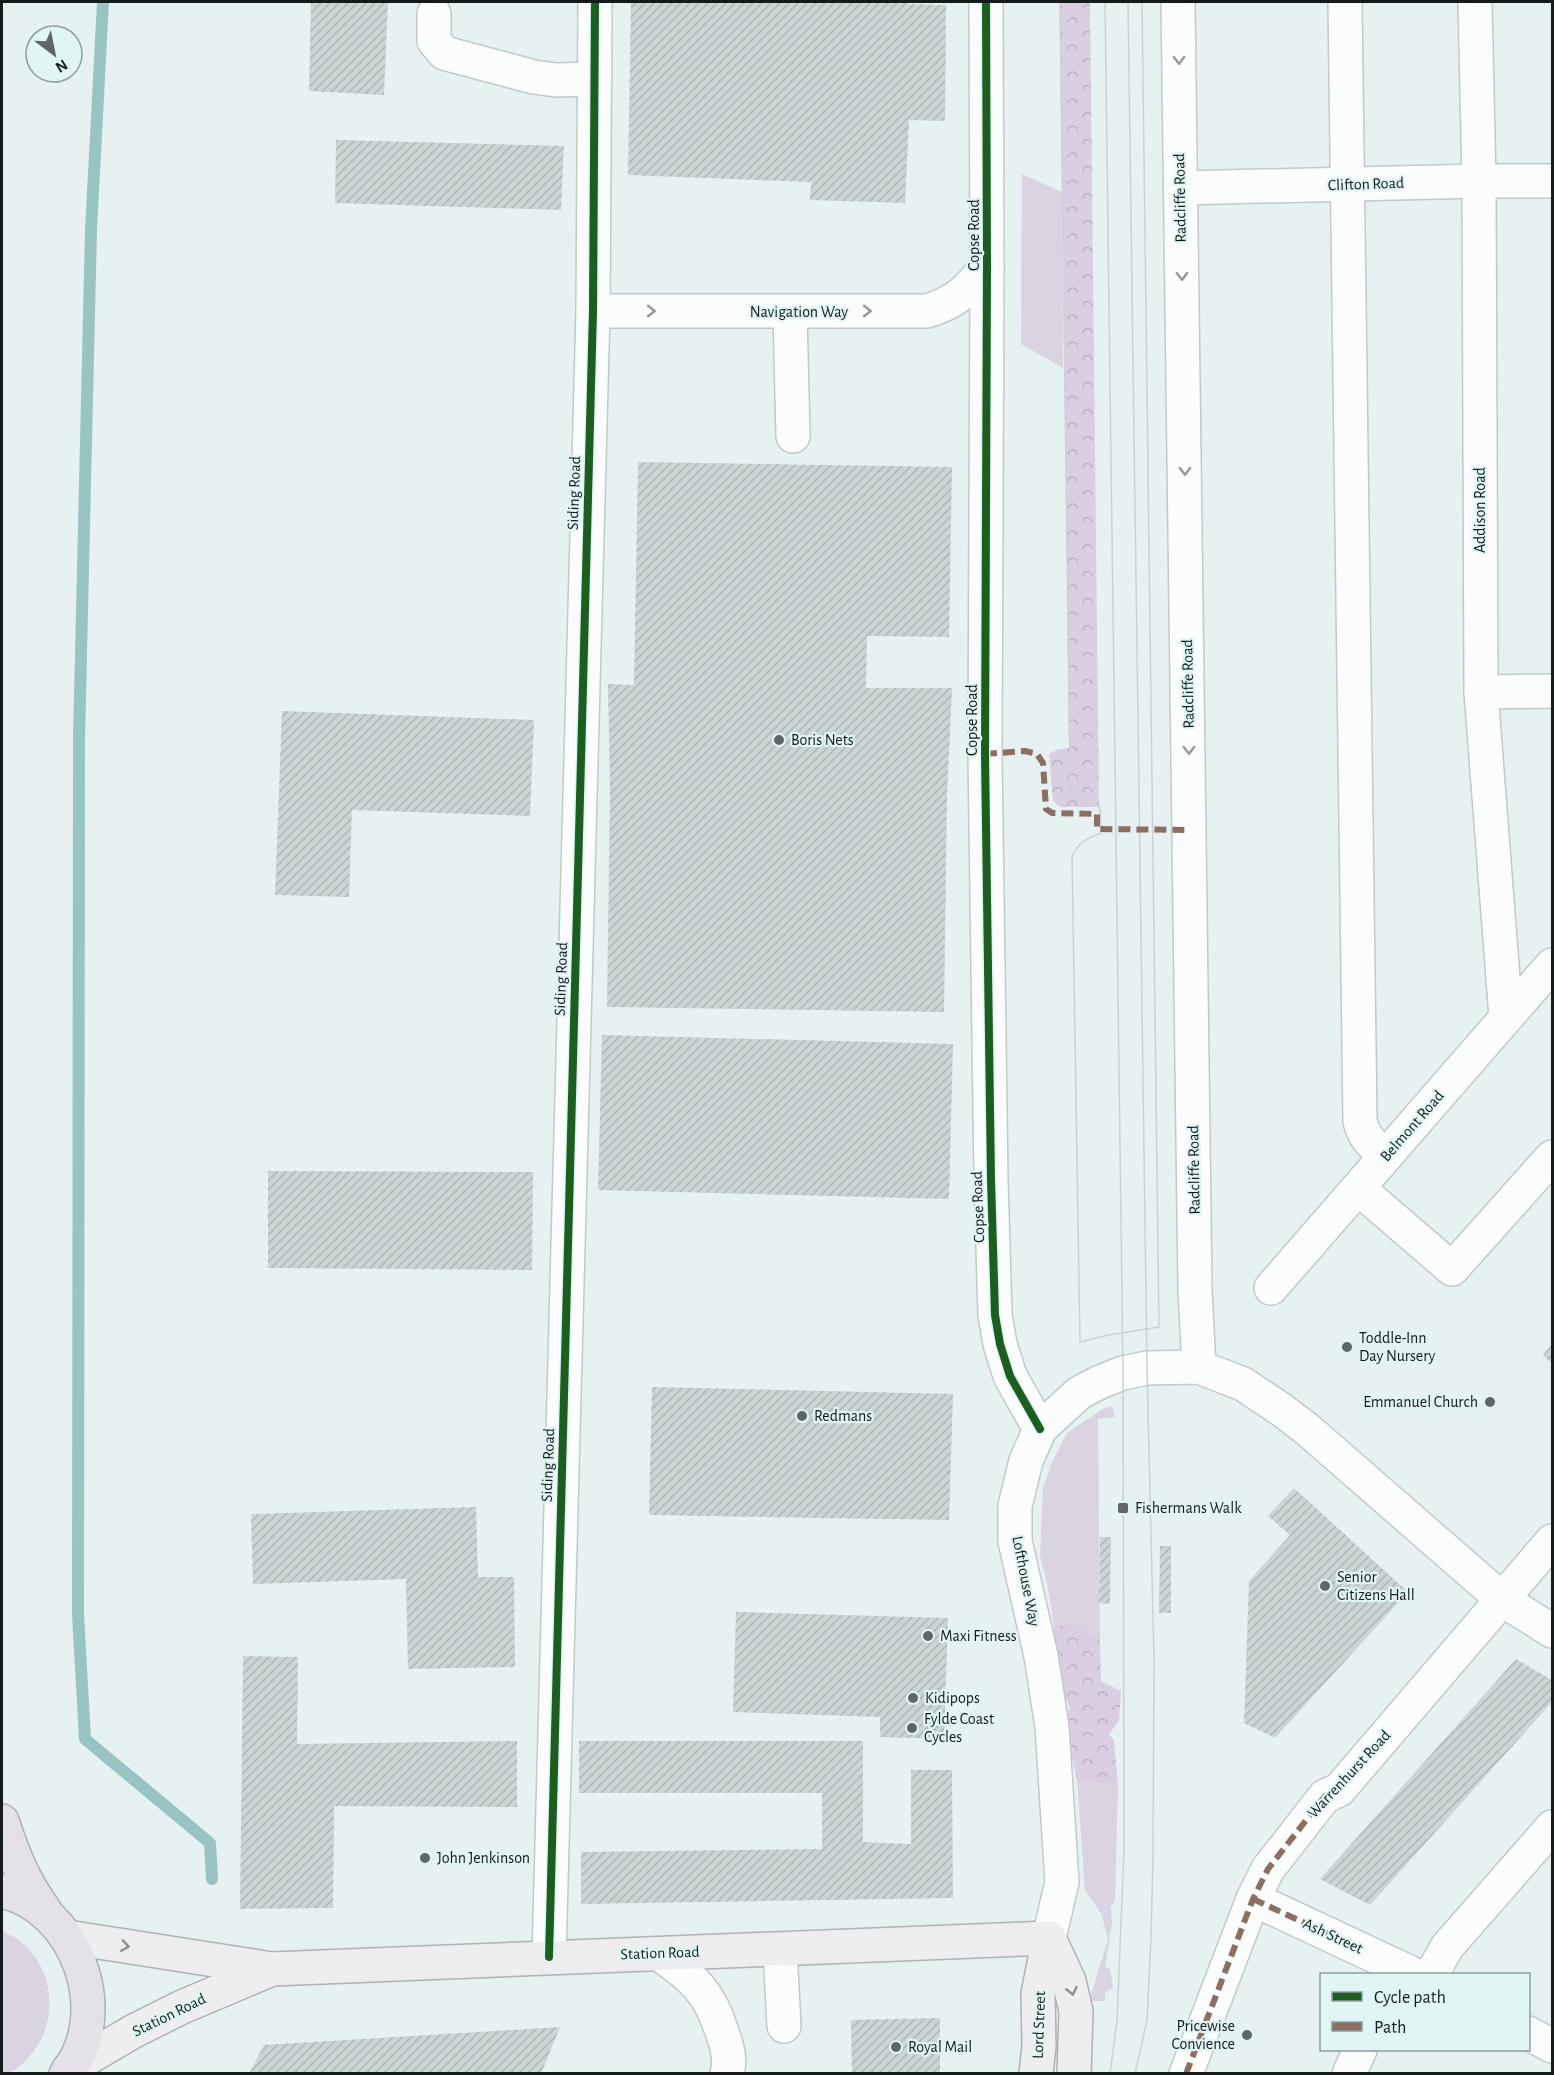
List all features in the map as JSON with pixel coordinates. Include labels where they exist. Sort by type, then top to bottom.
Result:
[{"type":"highway","points":[[2,1821],[12,1853],[27,1885],[59,1927],[83,1971],[88,2006],[84,2038],[67,2071]]},
{"type":"highway","points":[[2,1892],[32,1904],[59,1927]]},
{"type":"main road","name":"Station Road","points":[[59,1927],[272,1969],[1048,1938]]},
{"type":"main road","name":"Lord Street","points":[[1036,2073],[1039,2046],[1038,1994],[1048,1938]]},
{"type":"main road","name":"Lord Street","points":[[1048,1938],[1069,1981],[1076,2011],[1074,2073]]},
{"type":"main road","name":"Station Road","points":[[67,2071],[134,2031],[182,2007],[272,1969]]},
{"type":"street","name":"Siding Road","points":[[549,1957],[593,311],[596,2]]},
{"type":"street","name":"Copse Road","points":[[986,2],[985,754],[995,1315],[999,1344],[1010,1376],[1040,1429]]},
{"type":"street","name":"Radcliffe Road","points":[[1178,2],[1195,1290],[1199,1367]]},
{"type":"street","points":[[1345,2],[1360,1121],[1362,1132],[1371,1144],[1386,1156]]},
{"type":"street","name":"Addison Road","points":[[1475,2],[1479,181],[1481,692],[1506,1017]]},
{"type":"street","points":[[434,14],[434,41],[444,53],[534,77],[556,80],[594,79]]},
{"type":"street","name":"Clifton Road","points":[[1180,188],[1552,181]]},
{"type":"street","name":"Navigation Way","points":[[593,311],[927,311],[946,306],[968,290],[987,266]]},
{"type":"street","points":[[790,312],[793,436]]},
{"type":"street","points":[[1481,692],[1552,691]]},
{"type":"street","name":"Belmont Road","points":[[1271,1288],[1552,965]]},
{"type":"street","points":[[1358,1188],[1452,1269],[1552,1157]]},
{"type":"street","name":"Lofthouse Way","points":[[1048,1938],[1062,1882],[1052,1727],[1041,1656],[1015,1541],[1016,1506],[1026,1461],[1040,1429],[1079,1393],[1123,1373],[1147,1368],[1199,1367],[1242,1384],[1308,1430],[1503,1600],[1552,1630]]},
{"type":"street","name":"Warrenhurst Road","points":[[1186,2073],[1253,1899],[1268,1869],[1325,1796],[1339,1790],[1552,1541]]},
{"type":"street","points":[[1433,1973],[1447,1947],[1549,1836]]},
{"type":"street","name":"Ash Street","points":[[1253,1899],[1352,1945],[1400,1971]]},
{"type":"street","points":[[780,1950],[784,2026]]},
{"type":"street","points":[[659,1954],[685,1971],[710,2000],[728,2050],[727,2073]]},
{"type":"street","points":[[1530,2034],[1552,2046]]},
{"type":"street","points":[[1349,2073],[1359,2051]]},
{"type":"shaded area","points":[[1022,174],[1062,192],[1063,368],[1021,344]]},
{"type":"shaded area","points":[[1112,1406],[1115,1417],[1098,1419],[1100,1640],[1086,1630],[1054,1628],[1040,1555],[1043,1489],[1051,1465],[1067,1433],[1103,1409]]},
{"type":"shaded area","points":[[1077,1780],[1118,1786],[1115,1900],[1111,1907],[1112,1924],[1105,1967],[1110,1969],[1113,1987],[1105,1993],[1105,2001],[1089,2001],[1108,1940],[1102,1915],[1085,1890]]},
{"type":"shaded area","points":[[2,1931],[19,1941],[33,1954],[48,1987],[49,2006],[47,2025],[40,2042],[23,2064],[6,2073],[2,2073]]},
{"type":"green space","points":[[1060,2],[1090,2],[1099,807],[1060,807],[1053,801],[1049,754],[1056,750],[1069,748]]},
{"type":"green space","points":[[1069,1622],[1100,1640],[1101,1681],[1121,1691],[1119,1721],[1109,1734],[1114,1741],[1118,1786],[1077,1780],[1071,1753],[1060,1733],[1070,1708],[1057,1669],[1054,1628]]},
{"type":"building","points":[[311,2],[388,2],[384,95],[309,91]]},
{"type":"building","points":[[631,2],[908,2],[908,4],[946,5],[945,121],[909,120],[905,203],[810,200],[811,182],[628,175]]},
{"type":"building","points":[[336,140],[564,146],[561,210],[335,203]]},
{"type":"building","points":[[638,462],[952,467],[949,637],[867,636],[866,688],[952,688],[947,795],[944,1012],[607,1007],[610,791],[608,684],[634,685]]},
{"type":"building","points":[[282,711],[534,720],[530,816],[352,810],[349,897],[275,895]]},
{"type":"building","points":[[602,1035],[953,1044],[949,1199],[598,1190]]},
{"type":"building","points":[[268,1171],[533,1172],[532,1270],[268,1268]]},
{"type":"building","points":[[1552,1344],[1552,1364],[1543,1355]]},
{"type":"building","points":[[652,1387],[953,1394],[949,1520],[649,1515]]},
{"type":"building","name":"Senior Citizens Hall","points":[[1294,1488],[1408,1592],[1275,1738],[1244,1723],[1249,1581],[1290,1535],[1268,1516]]},
{"type":"building","points":[[476,1507],[478,1577],[514,1577],[515,1667],[408,1669],[406,1579],[253,1584],[251,1514]]},
{"type":"building","points":[[1100,1537],[1111,1537],[1110,1604],[1099,1603]]},
{"type":"building","points":[[1160,1546],[1171,1546],[1171,1613],[1159,1613]]},
{"type":"building","points":[[736,1612],[948,1618],[944,1739],[880,1737],[880,1717],[733,1712]]},
{"type":"building","points":[[243,1656],[298,1657],[297,1744],[517,1741],[517,1807],[334,1806],[333,1908],[240,1909]]},
{"type":"building","points":[[1516,1659],[1552,1680],[1552,1702],[1370,1905],[1320,1879]]},
{"type":"building","points":[[579,1741],[863,1741],[863,1842],[911,1844],[911,1770],[952,1770],[953,1898],[581,1904],[581,1852],[822,1849],[822,1793],[579,1793]]},
{"type":"building","name":"Royal Mail","points":[[940,2018],[940,2074],[852,2074],[851,2020]]},
{"type":"building","points":[[560,2027],[541,2074],[249,2074],[264,2045]]},
{"type":"waterway","points":[[103,2],[91,230],[79,739],[78,1615],[85,1739],[210,1843],[212,1879]]},
{"type":"tram line","points":[[1060,2],[1070,789],[1078,800],[1100,807],[1101,833],[1084,842],[1072,856],[1080,1342],[1159,1327],[1142,2]]},
{"type":"tram line","points":[[1105,2],[1123,1373],[1124,1849],[1117,2021],[1110,2074]]},
{"type":"tram line","points":[[1128,2],[1147,1368],[1154,1659],[1151,1938],[1147,2020],[1135,2074]]},
{"type":"marked path","points":[[985,754],[1025,751],[1037,754],[1043,763],[1046,809],[1052,813],[1097,814],[1097,829],[1190,830]]},
{"type":"marked path","points":[[1186,2074],[1253,1899],[1268,1869],[1325,1796],[1339,1790]]},
{"type":"marked path","points":[[1253,1899],[1352,1945]]},
{"type":"cycle path","points":[[549,1957],[593,311],[595,2]]},
{"type":"cycle path","points":[[986,2],[985,754],[995,1315],[1000,1344],[1010,1376],[1040,1429]]},
{"type":"place","name":"Boris Nets","points":[[779,740]]},
{"type":"place","name":"Toddle-Inn Day Nursery","points":[[1347,1347]]},
{"type":"place","name":"Emmanuel Church","points":[[1490,1402]]},
{"type":"place","name":"Redmans","points":[[802,1416]]},
{"type":"place","name":"Fishermans Walk","points":[[1123,1508]]},
{"type":"place","name":"Senior Citizens Hall","points":[[1325,1586]]},
{"type":"place","name":"Maxi Fitness","points":[[928,1636]]},
{"type":"place","name":"Kidipops","points":[[913,1698]]},
{"type":"place","name":"Fylde Coast Cycles","points":[[912,1728]]},
{"type":"place","name":"John Jenkinson","points":[[425,1858]]},
{"type":"place","name":"Pricewise Convience","points":[[1247,2035]]},
{"type":"place","name":"Royal Mail","points":[[896,2047]]}]
